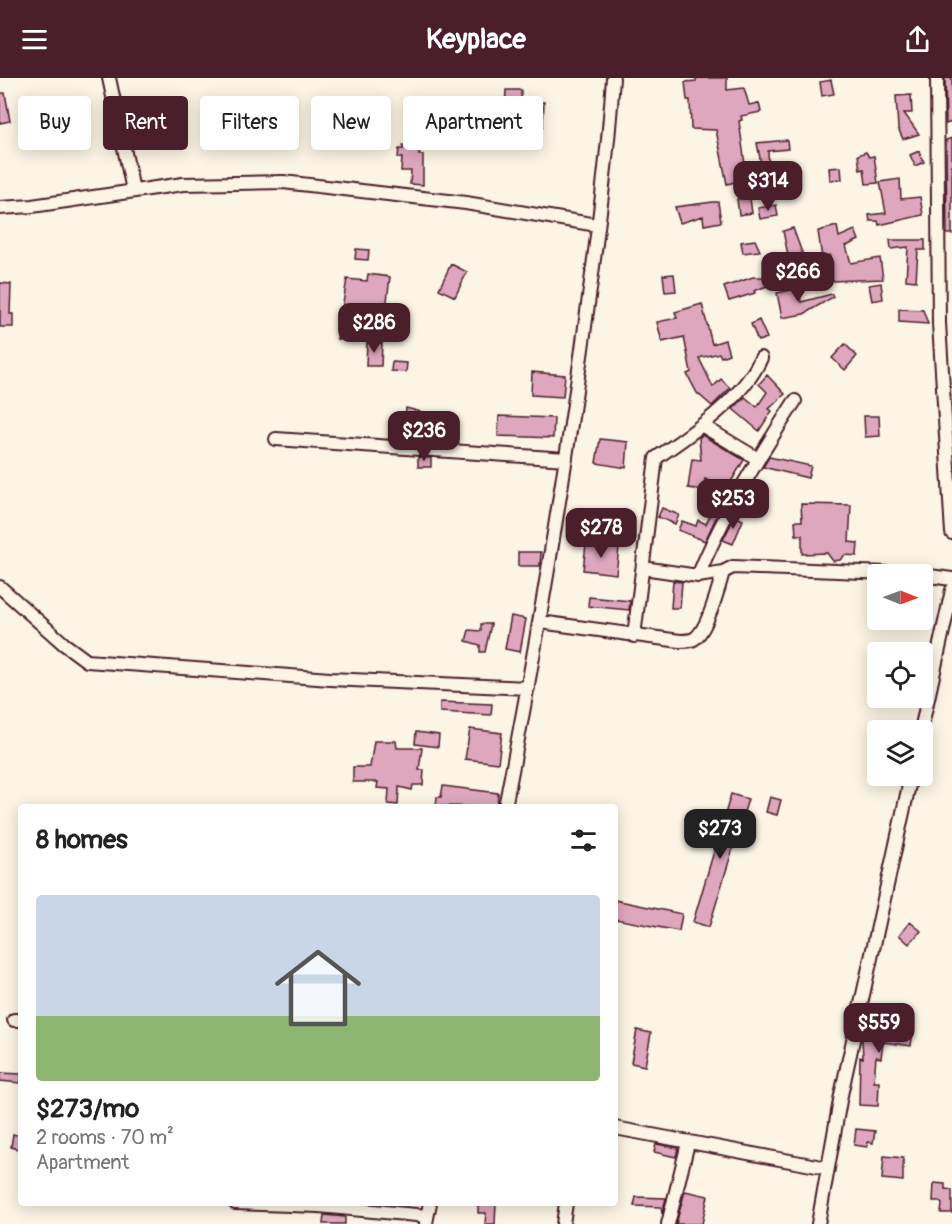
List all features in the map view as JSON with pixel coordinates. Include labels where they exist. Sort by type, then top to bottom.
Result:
[{"type":"street","points":[[109,78],[133,190]]},
{"type":"street","points":[[506,804],[540,622],[566,459],[597,225],[613,78]]},
{"type":"street","points":[[937,78],[940,346],[952,533]]},
{"type":"street","points":[[0,208],[32,206],[133,190],[226,181],[283,182],[466,203],[597,225]]},
{"type":"street","points":[[634,636],[656,458],[703,426],[756,370],[760,358]]},
{"type":"street","points":[[698,576],[713,538],[758,459],[795,401]]},
{"type":"street","points":[[703,426],[758,459]]},
{"type":"street","points":[[276,439],[566,459]]},
{"type":"street","points":[[644,568],[698,576],[723,572],[733,567],[751,566],[867,572]]},
{"type":"street","points":[[540,622],[665,640],[694,639],[700,633],[714,602],[723,572]]},
{"type":"street","points":[[933,576],[952,579]]},
{"type":"street","points":[[0,587],[64,644],[87,661],[330,679],[528,688]]},
{"type":"street","points":[[924,720],[946,641],[952,590]]},
{"type":"street","points":[[818,1224],[841,1095],[909,786]]},
{"type":"street","points":[[618,1129],[827,1168]]},
{"type":"street","points":[[668,1224],[688,1143]]},
{"type":"street","points":[[319,1206],[426,1220]]},
{"type":"street","points":[[563,1224],[566,1206]]},
{"type":"building","points":[[696,78],[727,78],[727,90],[744,88],[749,105],[759,103],[761,112],[741,116],[742,120],[739,121],[747,179],[727,184],[716,130],[691,129],[690,100],[687,100],[685,82],[696,81]]},
{"type":"building","points":[[945,78],[952,78],[952,122],[946,124]]},
{"type":"building","points":[[831,80],[834,94],[822,96],[820,82]]},
{"type":"building","points":[[506,90],[521,90],[521,96],[506,96]]},
{"type":"building","points":[[0,93],[5,93],[10,121],[0,123]]},
{"type":"building","points":[[911,95],[912,113],[904,113],[919,134],[903,139],[898,128],[896,96]]},
{"type":"building","points":[[952,138],[952,234],[947,234],[946,140]]},
{"type":"building","points":[[787,140],[788,149],[768,151],[769,173],[763,174],[757,143]]},
{"type":"building","points":[[399,149],[420,150],[419,155],[423,155],[423,185],[410,184],[411,171],[401,171],[402,158],[398,158]]},
{"type":"building","points":[[919,151],[924,162],[915,166],[910,155]]},
{"type":"building","points":[[866,152],[869,157],[874,156],[878,183],[866,184],[864,169],[860,170],[858,155]]},
{"type":"building","points":[[841,167],[842,179],[830,180],[829,168]]},
{"type":"building","points":[[900,179],[901,199],[920,197],[923,215],[879,225],[878,221],[870,221],[869,215],[886,213],[880,182]]},
{"type":"building","points":[[750,198],[752,213],[739,215],[737,199]]},
{"type":"building","points":[[718,202],[721,222],[704,225],[703,216],[680,223],[675,207]]},
{"type":"building","points":[[776,205],[778,216],[760,219],[758,208]]},
{"type":"building","points":[[837,226],[839,237],[855,230],[859,240],[846,246],[851,263],[880,258],[883,279],[831,281],[830,255],[822,258],[818,231]]},
{"type":"building","points":[[793,228],[805,261],[790,265],[783,231]]},
{"type":"building","points":[[755,240],[760,251],[743,253],[741,242]]},
{"type":"building","points":[[890,240],[925,240],[925,250],[918,250],[916,281],[906,280],[908,247],[891,249]]},
{"type":"building","points":[[356,249],[369,250],[368,260],[355,259]]},
{"type":"building","points":[[451,264],[467,272],[455,297],[439,289]]},
{"type":"building","points":[[368,274],[390,277],[386,309],[355,305],[351,340],[337,339],[347,279],[367,281]]},
{"type":"building","points":[[674,274],[676,291],[665,292],[663,275]]},
{"type":"building","points":[[753,277],[764,277],[767,286],[754,291],[755,293],[729,301],[724,287]]},
{"type":"building","points":[[0,283],[11,284],[10,314],[13,314],[13,327],[0,327]]},
{"type":"building","points":[[881,283],[883,299],[872,301],[869,285]]},
{"type":"building","points":[[799,288],[801,302],[832,294],[833,297],[804,314],[782,318],[777,293]]},
{"type":"building","points":[[702,304],[712,344],[725,340],[729,354],[721,357],[719,353],[699,358],[713,387],[721,379],[730,388],[712,406],[697,393],[687,374],[691,372],[684,337],[662,342],[657,322],[677,318],[675,312]]},
{"type":"building","points":[[899,309],[923,310],[928,324],[899,322]]},
{"type":"building","points":[[759,320],[767,338],[758,341],[751,324]]},
{"type":"building","points":[[367,342],[382,343],[381,366],[366,366]]},
{"type":"building","points":[[845,344],[857,356],[845,370],[832,358]]},
{"type":"building","points":[[392,362],[407,363],[406,372],[391,371]]},
{"type":"building","points":[[532,372],[565,375],[563,397],[531,395]]},
{"type":"building","points":[[767,375],[785,394],[769,409],[772,411],[759,431],[733,409],[745,397],[757,407],[767,392],[759,384]]},
{"type":"building","points":[[406,408],[429,414],[425,428],[405,422]]},
{"type":"building","points":[[499,416],[554,418],[553,438],[498,436]]},
{"type":"building","points":[[864,416],[879,416],[880,436],[865,437]]},
{"type":"building","points":[[702,435],[744,460],[726,490],[705,479],[703,490],[688,488],[692,459],[701,460],[699,438]]},
{"type":"building","points":[[600,439],[628,442],[626,468],[596,463]]},
{"type":"building","points":[[418,457],[431,458],[431,467],[418,467]]},
{"type":"building","points":[[769,457],[811,466],[808,478],[763,467]]},
{"type":"building","points":[[801,504],[851,505],[849,542],[858,543],[857,556],[845,555],[840,560],[833,561],[827,553],[802,554],[802,535],[796,535],[795,521],[802,521]]},
{"type":"building","points":[[714,506],[720,509],[705,541],[678,530],[682,521],[696,526],[698,520],[706,524]]},
{"type":"building","points":[[662,508],[679,515],[675,524],[658,517]]},
{"type":"building","points":[[580,516],[607,519],[606,530],[579,526]]},
{"type":"building","points":[[735,516],[743,520],[733,544],[723,540]]},
{"type":"building","points":[[586,544],[619,548],[616,574],[583,570]]},
{"type":"building","points":[[518,552],[541,552],[540,566],[518,566]]},
{"type":"building","points":[[673,581],[682,582],[680,608],[671,608]]},
{"type":"building","points":[[589,597],[630,601],[629,610],[588,606]]},
{"type":"building","points":[[511,616],[526,619],[520,652],[505,649]]},
{"type":"building","points":[[481,624],[491,624],[485,652],[480,652],[480,645],[466,641],[469,630],[481,631]]},
{"type":"building","points":[[440,702],[492,704],[491,715],[440,712]]},
{"type":"building","points":[[470,729],[502,733],[498,763],[465,759]]},
{"type":"building","points":[[416,732],[439,735],[438,747],[415,744]]},
{"type":"building","points":[[374,741],[396,741],[397,748],[422,748],[419,770],[424,770],[423,785],[413,785],[412,790],[399,787],[398,804],[388,804],[389,789],[377,788],[378,782],[353,782],[353,767],[370,767]]},
{"type":"building","points":[[443,786],[498,793],[497,804],[436,804],[437,797],[441,797]]},
{"type":"building","points":[[731,794],[748,799],[709,927],[693,922]]},
{"type":"building","points":[[770,797],[781,800],[777,815],[766,812]]},
{"type":"building","points":[[618,901],[682,914],[679,931],[618,920]]},
{"type":"building","points":[[910,922],[921,931],[909,944],[899,935]]},
{"type":"building","points":[[866,1019],[899,1025],[899,1020],[914,1022],[911,1046],[883,1042],[881,1058],[876,1057],[874,1082],[879,1082],[878,1106],[859,1105],[860,1057],[863,1058],[862,1038]]},
{"type":"building","points":[[637,1030],[651,1033],[645,1066],[631,1063]]},
{"type":"building","points":[[0,1073],[18,1074],[18,1083],[0,1081]]},
{"type":"building","points":[[856,1129],[875,1131],[873,1143],[868,1142],[867,1147],[854,1145]]},
{"type":"building","points":[[13,1134],[18,1135],[18,1149],[11,1147]]},
{"type":"building","points":[[656,1144],[678,1148],[676,1157],[654,1152]]},
{"type":"building","points":[[884,1156],[903,1158],[903,1181],[882,1179]]},
{"type":"building","points":[[934,1183],[945,1184],[945,1189],[952,1190],[952,1213],[941,1213],[942,1204],[939,1201],[933,1201]]},
{"type":"building","points":[[685,1191],[708,1196],[702,1224],[676,1224]]},
{"type":"building","points":[[636,1197],[666,1198],[662,1214],[661,1207],[634,1206]]},
{"type":"building","points":[[478,1206],[496,1206],[495,1224],[485,1224],[486,1213],[478,1213]]},
{"type":"building","points":[[324,1215],[345,1217],[345,1224],[323,1224]]}]
